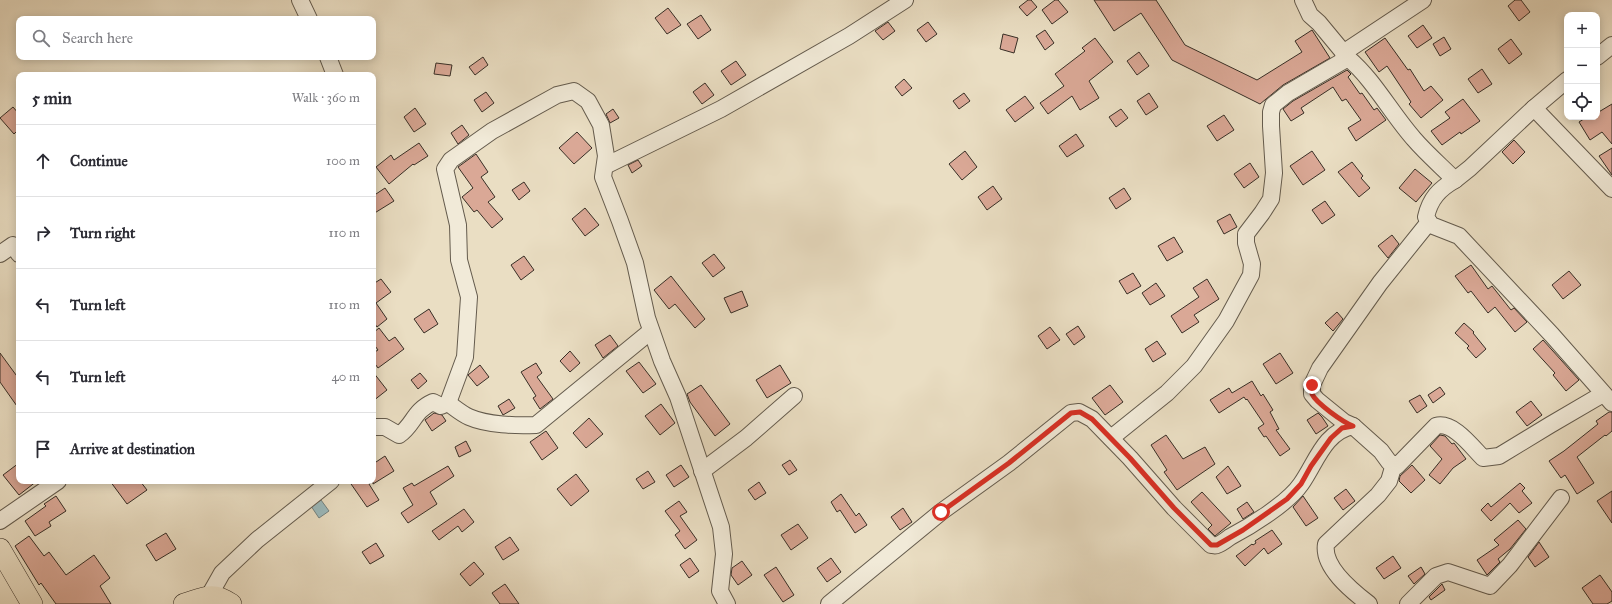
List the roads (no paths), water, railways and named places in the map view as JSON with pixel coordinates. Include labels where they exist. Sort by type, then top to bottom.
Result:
[{"type":"main road","points":[[0,549],[32,604]]},
{"type":"main road","points":[[184,604],[209,596],[221,597],[232,604]]},
{"type":"street","points":[[300,0],[308,16]]},
{"type":"street","points":[[605,166],[722,109],[849,36],[905,0]]},
{"type":"street","points":[[1303,0],[1310,15],[1319,23],[1389,105],[1414,138],[1455,180]]},
{"type":"street","points":[[1111,438],[1167,393],[1194,366],[1226,321],[1251,275],[1252,264],[1246,243],[1246,234],[1262,213],[1270,199],[1274,173],[1271,126],[1271,112],[1273,105],[1288,93],[1346,55],[1423,0]]},
{"type":"street","points":[[1600,55],[1612,45]]},
{"type":"street","points":[[329,60],[334,72]]},
{"type":"street","points":[[1429,222],[1380,283],[1320,368],[1312,385],[1312,394],[1317,400],[1344,422],[1353,426],[1382,451],[1389,462],[1397,466],[1436,426],[1442,424],[1450,427],[1483,458],[1499,456],[1550,424],[1608,399],[1459,236],[1431,225],[1426,217],[1429,205],[1444,186],[1455,180],[1470,168],[1534,108],[1564,83]]},
{"type":"street","points":[[376,427],[385,428],[399,435],[404,431],[416,414],[424,407],[434,402],[442,406],[448,403],[465,357],[470,297],[459,260],[458,225],[445,169],[450,160],[492,131],[527,111],[557,95],[574,91],[588,101],[601,125],[606,156],[603,177],[634,263],[651,331],[678,397],[721,527],[724,554],[720,591],[727,604]]},
{"type":"street","points":[[1534,108],[1612,189]]},
{"type":"street","points":[[0,254],[13,245],[16,250]]},
{"type":"street","points":[[448,403],[470,417],[490,422],[520,426],[536,424],[651,331]]},
{"type":"street","points":[[702,471],[746,438],[794,396]]},
{"type":"street","points":[[829,604],[941,512],[1009,463],[1071,413],[1080,412],[1092,419],[1130,458],[1174,508],[1211,545],[1217,545],[1243,530],[1287,499],[1301,484],[1311,466],[1331,438],[1342,428],[1353,426]]},
{"type":"street","points":[[1368,604],[1343,582],[1328,561],[1325,550],[1326,544],[1378,495],[1389,481],[1394,464]]},
{"type":"street","points":[[0,521],[54,484]]},
{"type":"street","points":[[209,596],[222,573],[257,540],[327,484]]},
{"type":"street","points":[[1408,604],[1436,576],[1448,572],[1490,586],[1510,565],[1561,498]]},
{"type":"water","points":[[321,500],[329,511],[319,518],[311,506]]}]
